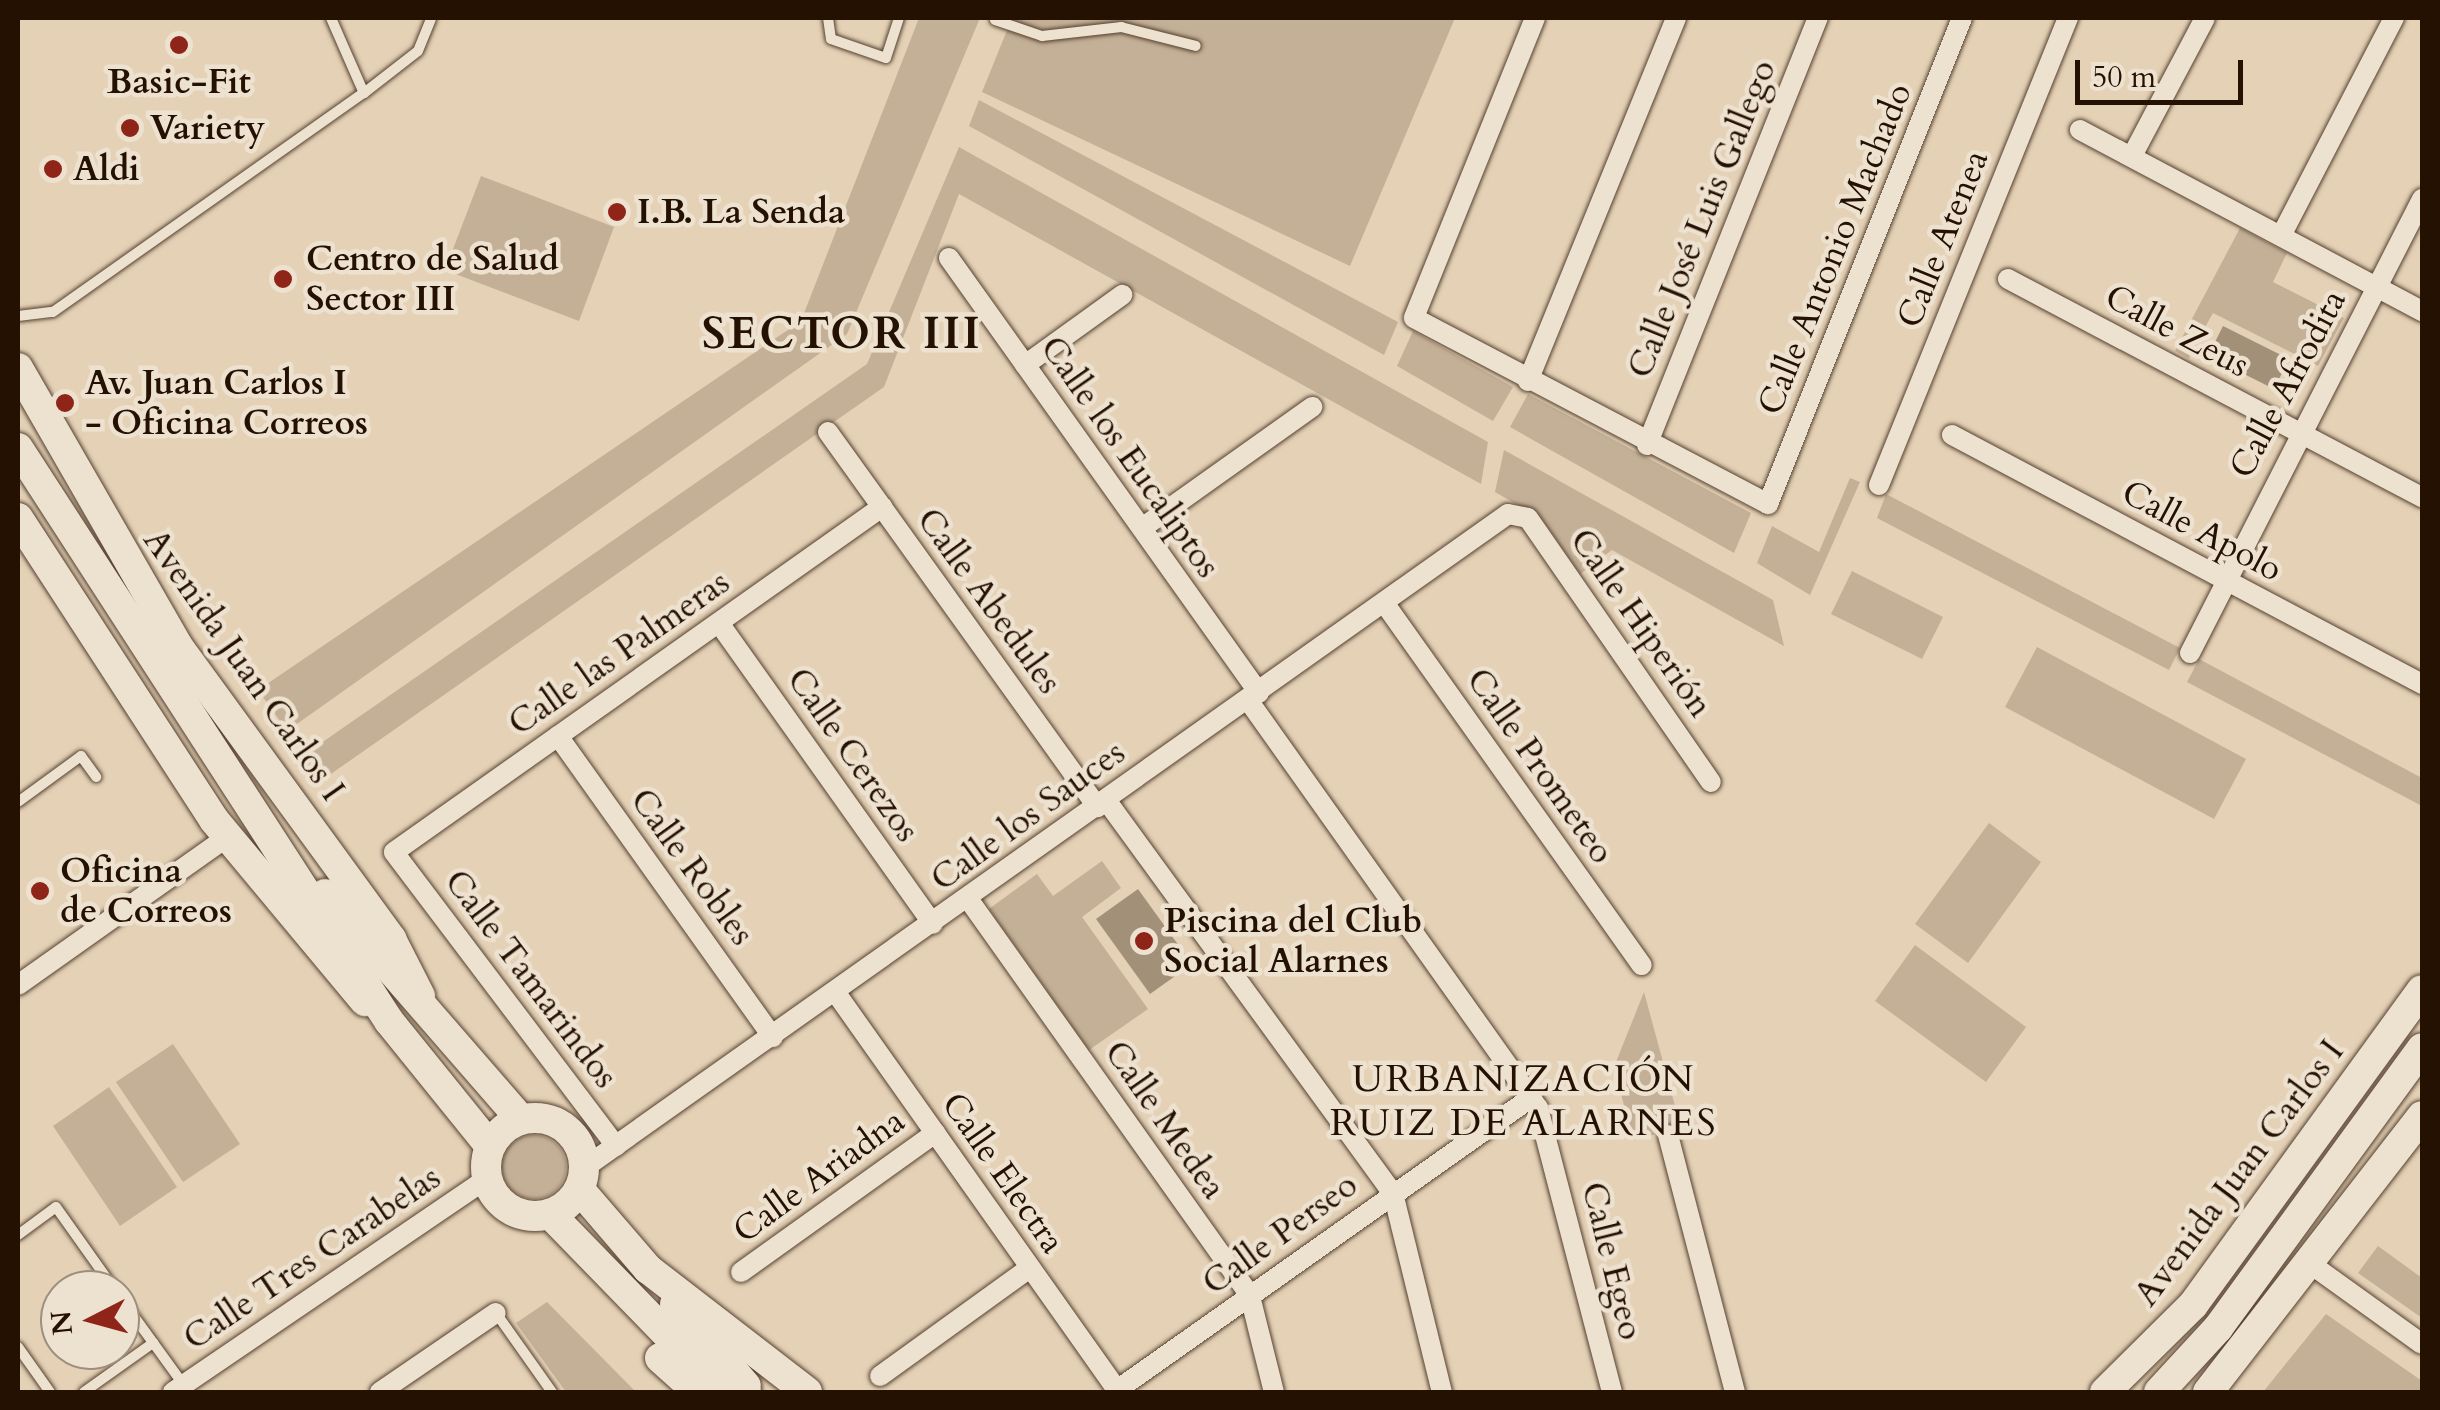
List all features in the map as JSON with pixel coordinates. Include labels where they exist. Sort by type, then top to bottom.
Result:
[{"type":"main road","name":"Avenida Juan Carlos I","points":[[18,368],[177,645],[391,939],[420,996]]},
{"type":"main road","name":"Avenida Juan Carlos I","points":[[18,448],[388,1022],[489,1144]]},
{"type":"main road","name":"Avenida Juan Carlos I","points":[[18,518],[227,837],[338,979],[388,1022]]},
{"type":"main road","name":"Avenida Juan Carlos I","points":[[247,806],[420,996],[520,1118]]},
{"type":"main road","name":"Avenida Juan Carlos I","points":[[2106,1392],[2193,1305],[2422,990]]},
{"type":"main road","name":"Avenida Juan Carlos I","points":[[2158,1392],[2218,1328],[2422,1048]]},
{"type":"main road","points":[[2208,1392],[2312,1264],[2422,1116]]},
{"type":"main road","points":[[520,1118],[558,1127],[582,1179],[648,1269],[748,1392],[697,1365],[611,1286],[552,1216],[515,1210],[488,1178],[489,1144],[520,1118]]},
{"type":"main road","points":[[552,1216],[582,1179]]},
{"type":"main road","points":[[648,1269],[807,1392]]},
{"type":"main road","points":[[611,1286],[645,1344],[687,1389]]},
{"type":"street","points":[[1534,18],[1414,318],[1647,445]]},
{"type":"street","points":[[1528,381],[1676,18]]},
{"type":"street","name":"Calle José Luis Gallego","points":[[1647,445],[1818,18]]},
{"type":"street","name":"Calle Antonio Machado","points":[[1647,445],[1768,504],[1962,18]]},
{"type":"street","name":"Calle Atenea","points":[[1879,486],[2068,18]]},
{"type":"street","points":[[2132,156],[2205,18]]},
{"type":"street","points":[[2282,234],[2394,18]]},
{"type":"street","points":[[2080,130],[2422,311]]},
{"type":"street","name":"Calle Afrodita","points":[[2190,654],[2300,432],[2422,200]]},
{"type":"street","name":"Calle los Eucaliptos","points":[[949,258],[1142,528],[1254,697]]},
{"type":"street","name":"Calle Zeus","points":[[2008,279],[2422,497]]},
{"type":"street","points":[[1025,364],[1122,295]]},
{"type":"street","points":[[1142,528],[1312,407]]},
{"type":"street","name":"Calle Abedules","points":[[828,432],[1393,1193]]},
{"type":"street","name":"Calle Apolo","points":[[1952,435],[2422,684]]},
{"type":"street","name":"Calle las Palmeras","points":[[394,852],[882,507]]},
{"type":"street","name":"Calle los Sauces","points":[[582,1179],[616,1146],[1508,514]]},
{"type":"street","name":"Calle Hiperión","points":[[1508,514],[1528,518],[1711,782]]},
{"type":"street","name":"Calle Prometeo","points":[[1384,604],[1642,965]]},
{"type":"street","name":"Calle Cerezos","points":[[719,622],[933,924]]},
{"type":"street","name":"Calle Egeo","points":[[1254,697],[1532,1097],[1612,1392]]},
{"type":"street","name":"Calle Robles","points":[[558,736],[773,1037]]},
{"type":"street","points":[[18,984],[227,837]]},
{"type":"street","name":"Calle Tamarindos","points":[[394,852],[616,1146]]},
{"type":"street","name":"Calle Medea","points":[[968,900],[1250,1296],[1274,1392]]},
{"type":"street","name":"Calle Electra","points":[[836,992],[1117,1392]]},
{"type":"street","name":"Calle Perseo","points":[[1117,1392],[1532,1097]]},
{"type":"street","name":"Calle Ariadna","points":[[742,1272],[935,1133]]},
{"type":"street","points":[[1668,1135],[1734,1392]]},
{"type":"street","name":"Calle Tres Carabelas","points":[[179,1389],[488,1178]]},
{"type":"street","points":[[1393,1193],[1442,1392]]},
{"type":"street","points":[[2312,1264],[2422,1344]]},
{"type":"street","points":[[880,1376],[1030,1268]]},
{"type":"street","points":[[380,1392],[496,1312]]},
{"type":"lane","points":[[331,18],[364,93]]},
{"type":"lane","points":[[18,316],[53,312],[364,93],[418,51],[431,18]]},
{"type":"lane","points":[[828,18],[831,39],[886,58],[899,18]]},
{"type":"lane","points":[[995,20],[1042,36],[1122,27],[1196,46]]},
{"type":"lane","points":[[18,802],[81,756],[96,776]]},
{"type":"lane","points":[[18,1235],[56,1207],[101,1270]]},
{"type":"lane","points":[[496,1312],[552,1392]]},
{"type":"lane","points":[[140,1325],[179,1389]]},
{"type":"lane","points":[[84,1392],[153,1343]]},
{"type":"lane","points":[[18,1347],[50,1392]]},
{"type":"shaded area","points":[[919,18],[980,18],[847,334],[287,731],[258,690],[801,321]]},
{"type":"shaded area","points":[[1012,18],[1455,18],[1350,266],[982,92]]},
{"type":"shaded area","points":[[979,100],[1398,322],[1384,355],[969,126]]},
{"type":"shaded area","points":[[959,147],[1488,442],[1481,484],[959,194],[884,387],[318,783],[301,757],[867,364]]},
{"type":"shaded area","points":[[481,176],[614,227],[579,321],[445,270]]},
{"type":"shaded area","points":[[2240,228],[2287,253],[2273,282],[2344,318],[2318,366],[2213,313],[2204,329],[2196,326],[2189,359],[2175,351]]},
{"type":"shaded area","points":[[2223,326],[2289,359],[2274,389],[2208,356]]},
{"type":"shaded area","points":[[1413,331],[1513,387],[1493,421],[1397,366]]},
{"type":"shaded area","points":[[1528,394],[1751,513],[1734,553],[1510,427]]},
{"type":"shaded area","points":[[1504,450],[1773,600],[1784,646],[1612,550],[1580,574],[1542,519],[1495,492]]},
{"type":"shaded area","points":[[1850,478],[1860,482],[1810,595],[1757,563],[1772,526],[1819,552]]},
{"type":"shaded area","points":[[1886,494],[2180,648],[2169,670],[1877,518]]},
{"type":"shaded area","points":[[1852,571],[1943,617],[1922,659],[1831,614]]},
{"type":"shaded area","points":[[2037,647],[2246,759],[2214,819],[2005,707]]},
{"type":"shaded area","points":[[2199,659],[2422,778],[2422,806],[2187,682]]},
{"type":"shaded area","points":[[1989,823],[2041,862],[1968,963],[1915,924]]},
{"type":"shaded area","points":[[1102,861],[1121,888],[1082,917],[1148,1009],[1089,1050],[989,909],[1037,874],[1053,896]]},
{"type":"shaded area","name":"Piscina del Club Social Alarnes","points":[[1138,889],[1192,964],[1150,994],[1096,919]]},
{"type":"shaded area","points":[[1915,945],[2026,1027],[1986,1082],[1875,1001]]},
{"type":"shaded area","points":[[1644,992],[1681,1128],[1633,1140],[1614,1067]]},
{"type":"shaded area","points":[[173,1044],[240,1144],[183,1182],[116,1082]]},
{"type":"shaded area","points":[[109,1087],[177,1187],[120,1226],[53,1126]]},
{"type":"shaded area","points":[[534,1135],[556,1145],[566,1167],[556,1189],[534,1199],[512,1189],[502,1167],[512,1145]]},
{"type":"shaded area","points":[[2378,1246],[2422,1278],[2422,1318],[2358,1273]]},
{"type":"shaded area","points":[[547,1302],[636,1392],[566,1392],[516,1323]]},
{"type":"shaded area","points":[[2326,1314],[2422,1381],[2422,1392],[2263,1392]]},
{"type":"place","name":"Basic-Fit","points":[[179,45]]},
{"type":"place","name":"Variety","points":[[130,128]]},
{"type":"place","name":"Aldi","points":[[53,169]]},
{"type":"place","name":"I.B. La Senda","points":[[617,212]]},
{"type":"place","name":"Centro de Salud Sector III","points":[[283,279]]},
{"type":"place","name":"Av. Juan Carlos I - Oficina Correos","points":[[65,403]]},
{"type":"place","name":"Oficina de Correos","points":[[40,891]]},
{"type":"place","name":"Piscina del Club Social Alarnes","points":[[1144,941]]},
{"type":"district","name":"SECTOR III","points":[[842,334]]},
{"type":"district","name":"URBANIZACIÓN RUIZ DE ALARNES","points":[[1524,1102]]}]
